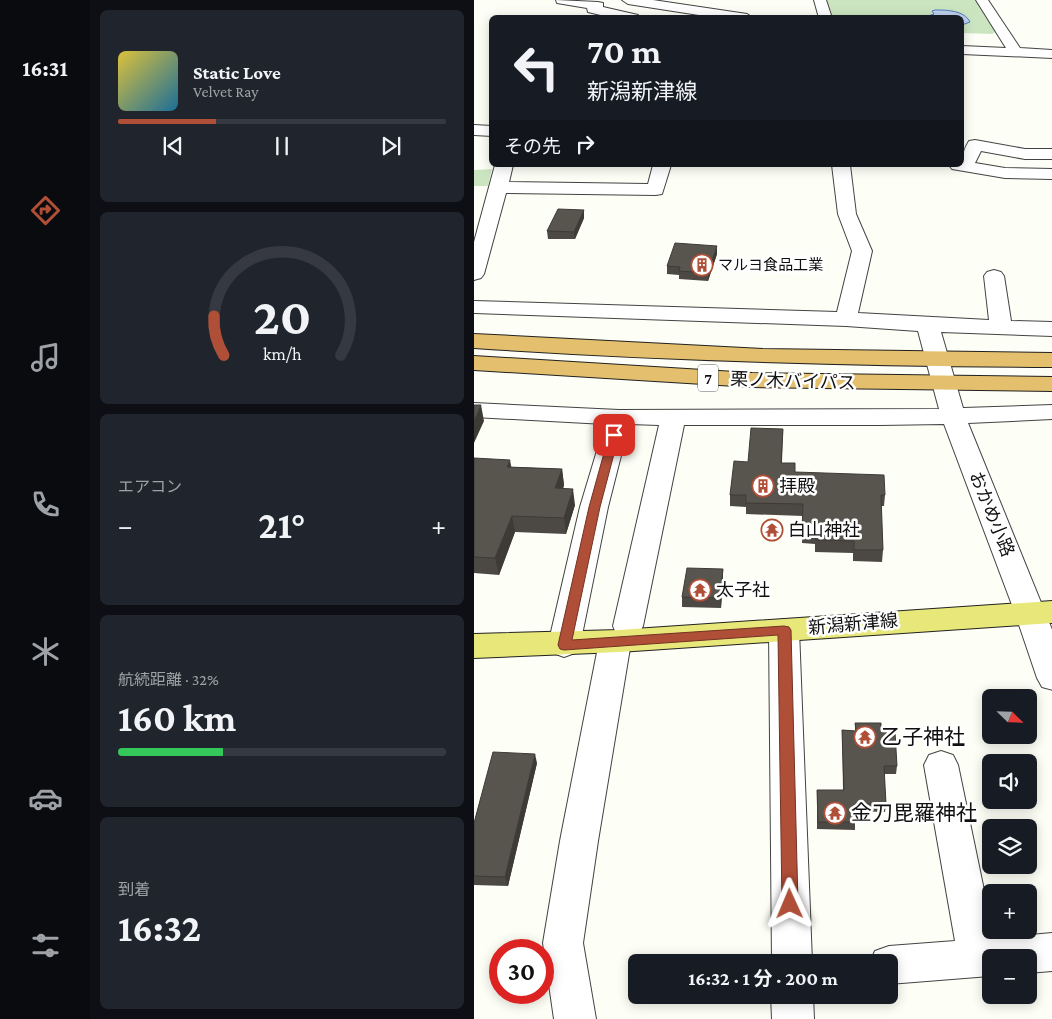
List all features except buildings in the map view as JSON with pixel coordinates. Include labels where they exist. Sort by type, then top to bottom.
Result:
[{"type":"highway","name":"栗ノ木バイパス","points":[[474,341],[654,353],[801,358],[1052,360]]},
{"type":"highway","name":"栗ノ木バイパス","points":[[474,363],[752,380],[1052,384]]},
{"type":"main road","name":"新潟新津線","points":[[474,646],[564,645],[621,634],[784,630],[908,619],[1041,612]]},
{"type":"street","points":[[562,0],[594,11],[616,15]]},
{"type":"street","points":[[594,11],[612,0]]},
{"type":"street","points":[[628,0],[726,15]]},
{"type":"street","points":[[820,0],[825,15]]},
{"type":"street","points":[[982,0],[1016,53]]},
{"type":"street","points":[[988,35],[1024,35]]},
{"type":"street","points":[[964,50],[1052,54]]},
{"type":"street","points":[[474,130],[489,131]]},
{"type":"street","points":[[964,161],[974,145],[1025,154],[1052,154]]},
{"type":"street","points":[[964,166],[1005,173],[1052,174]]},
{"type":"street","points":[[474,274],[503,167]]},
{"type":"street","points":[[497,187],[656,190],[662,167]]},
{"type":"street","points":[[842,167],[847,214],[862,251],[846,318]]},
{"type":"street","points":[[994,276],[1001,328]]},
{"type":"street","points":[[474,307],[846,318],[928,325],[1052,329]]},
{"type":"street","name":"おかめ小路","points":[[928,325],[953,416],[1041,612],[1052,678]]},
{"type":"street","points":[[474,410],[619,417],[880,418],[1052,412]]},
{"type":"street","points":[[564,645],[594,507],[619,417]]},
{"type":"street","points":[[575,1019],[563,943],[579,841],[621,634],[673,417]]},
{"type":"street","points":[[784,630],[792,954]]},
{"type":"street","points":[[941,765],[978,958]]},
{"type":"street","points":[[898,964],[1052,952]]},
{"type":"street","points":[[792,1004],[792,1019]]},
{"type":"green space","points":[[827,0],[977,0],[996,32],[992,34],[964,33],[964,15],[831,15]]},
{"type":"green space","points":[[492,169],[488,186],[474,186],[474,170]]},
{"type":"water","points":[[932,11],[949,11],[964,15],[931,15],[934,14]]},
{"type":"water","points":[[964,15],[967,18],[970,22],[964,24]]},
{"type":"place","name":"マルヨ食品工業","points":[[702,265]]},
{"type":"place","name":"拝殿","points":[[763,486]]},
{"type":"place","name":"白山神社","points":[[772,530]]},
{"type":"place","name":"太子社","points":[[700,590]]},
{"type":"place","name":"乙子神社","points":[[865,737]]},
{"type":"place","name":"金刀毘羅神社","points":[[835,813]]},
{"type":"route","points":[[614,435],[594,507],[564,645],[784,630],[790,904]]}]
